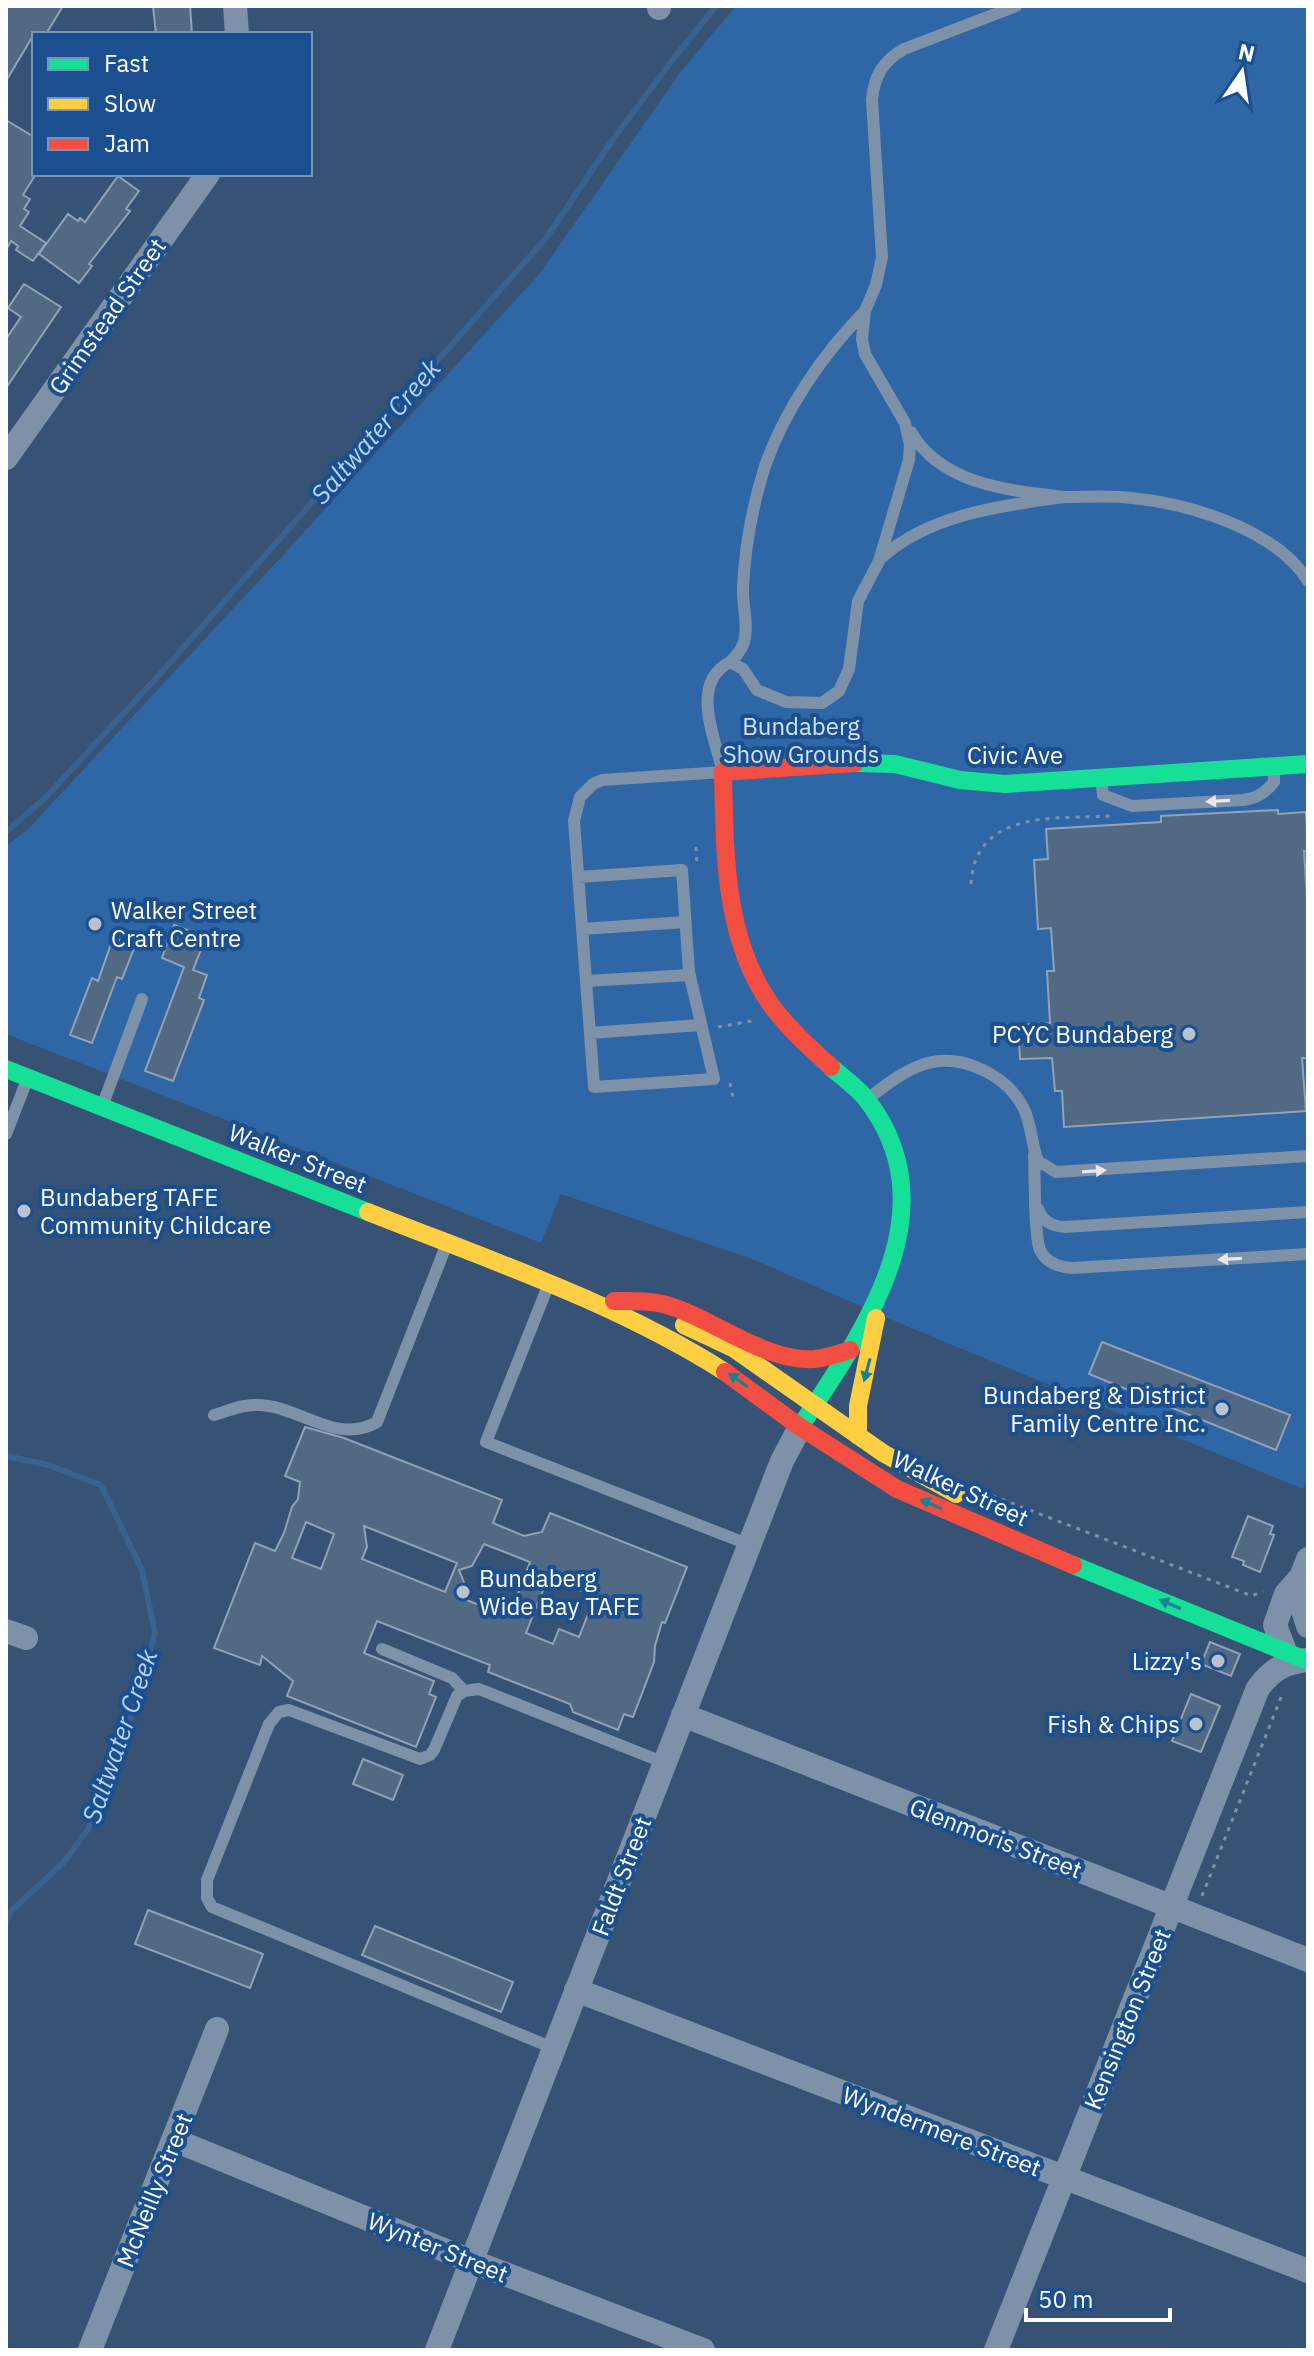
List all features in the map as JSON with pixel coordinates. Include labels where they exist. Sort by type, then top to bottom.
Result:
[{"type":"main road","name":"Civic Ave","points":[[723,772],[876,762],[960,780],[1005,784],[1308,764]]},
{"type":"main road","points":[[723,772],[729,889],[737,937],[745,959],[780,1017],[867,1100],[889,1139],[898,1169],[902,1203],[898,1239],[877,1303],[807,1416]]},
{"type":"main road","name":"Walker Street","points":[[6,1069],[573,1293],[691,1350],[807,1416],[858,1436],[946,1490],[1058,1539]]},
{"type":"main road","name":"Walker Street","points":[[573,1293],[614,1301],[686,1326],[733,1348],[807,1416],[897,1489],[974,1524],[1259,1626],[1302,1652]]},
{"type":"main road","points":[[614,1301],[653,1301],[672,1306],[775,1351],[802,1359],[850,1350]]},
{"type":"main road","points":[[858,1436],[856,1411],[875,1342],[877,1303]]},
{"type":"street","points":[[235,6],[237,32]]},
{"type":"street","name":"Grimstead Street","points":[[6,458],[207,176]]},
{"type":"street","name":"Faldt Street","points":[[437,2350],[782,1461],[807,1416]]},
{"type":"street","points":[[1258,1688],[1259,1626],[1304,1568]]},
{"type":"street","points":[[1304,1568],[1302,1607],[1308,1626]]},
{"type":"street","points":[[1259,1626],[1302,1652]]},
{"type":"street","name":"Kensington Street","points":[[996,2350],[1258,1688],[1270,1672],[1302,1652]]},
{"type":"street","name":"Glenmoris Street","points":[[683,1715],[1308,1960]]},
{"type":"street","name":"Wyndermere Street","points":[[576,1990],[1308,2271]]},
{"type":"street","name":"McNeilly Street","points":[[90,2350],[217,2029]]},
{"type":"street","name":"Wynter Street","points":[[174,2140],[471,2261],[703,2350]]},
{"type":"lane","points":[[1016,6],[904,49],[876,75],[872,100],[882,257],[876,285],[865,311],[862,339],[865,354],[921,450],[947,470],[966,478],[1024,492],[1064,497],[1130,497],[1195,510],[1256,535],[1280,550],[1300,568],[1308,581]]},
{"type":"lane","points":[[578,877],[682,870],[690,975],[714,1079],[594,1087],[578,877],[574,814],[580,797],[593,784],[610,778],[723,772],[707,695],[714,674],[738,655],[745,637],[743,571],[765,466],[800,394],[845,331],[865,311]]},
{"type":"lane","points":[[730,662],[739,666],[757,690],[767,696],[806,705],[822,703],[839,691],[849,669],[858,601],[879,561],[907,474],[910,445],[905,423]]},
{"type":"lane","points":[[879,561],[907,537],[923,528],[1021,503],[1064,497]]},
{"type":"lane","points":[[1101,778],[1103,795],[1132,806],[1243,800],[1255,798],[1269,788],[1274,782],[1274,766]]},
{"type":"lane","points":[[582,929],[685,922]]},
{"type":"lane","points":[[586,981],[690,975]]},
{"type":"lane","points":[[102,1106],[142,999]]},
{"type":"lane","points":[[590,1033],[700,1025]]},
{"type":"lane","points":[[867,1100],[892,1080],[926,1063],[942,1061],[977,1067],[995,1076],[1017,1097],[1029,1123],[1038,1161],[1043,1166],[1064,1173],[1308,1156]]},
{"type":"lane","points":[[6,1134],[28,1077]]},
{"type":"lane","points":[[1033,1144],[1039,1247],[1050,1262],[1066,1268],[1308,1254]]},
{"type":"lane","points":[[1036,1202],[1041,1216],[1058,1227],[1308,1212]]},
{"type":"lane","points":[[214,1415],[254,1404],[279,1408],[340,1430],[360,1430],[377,1422],[447,1243]]},
{"type":"lane","points":[[549,1283],[486,1442],[750,1545]]},
{"type":"lane","points":[[382,1649],[452,1678],[464,1691]]},
{"type":"lane","points":[[553,2048],[220,1912],[212,1907],[207,1898],[207,1880],[273,1716],[279,1712],[289,1710],[420,1759],[434,1750],[453,1701],[464,1691],[479,1689],[665,1763]]},
{"type":"path","points":[[971,884],[972,871],[982,848],[1009,826],[1034,821],[1118,816]]},
{"type":"path","points":[[696,847],[698,875]]},
{"type":"path","points":[[715,1015],[718,1028],[756,1020]]},
{"type":"path","points":[[971,1487],[1252,1596],[1272,1587]]},
{"type":"path","points":[[1202,1897],[1283,1693]]},
{"type":"green space","name":"Bundaberg Show Grounds","points":[[736,6],[1308,6],[1308,1478],[1303,1489],[752,1259],[561,1194],[541,1243],[6,1034],[6,846],[28,829],[540,273],[682,70]]},
{"type":"building","points":[[6,6],[63,6],[47,32],[32,32],[32,37],[6,81]]},
{"type":"building","points":[[153,6],[190,6],[192,32],[156,32]]},
{"type":"building","points":[[6,120],[32,136],[34,177],[23,195],[30,199],[24,209],[29,212],[20,226],[46,243],[33,261],[16,250],[18,246],[11,241],[6,250]]},
{"type":"building","points":[[118,176],[139,191],[126,209],[130,211],[89,264],[92,266],[79,283],[39,254],[68,214],[85,222]]},
{"type":"building","points":[[24,284],[61,307],[6,388],[6,339],[21,317],[8,308]]},
{"type":"building","points":[[1278,810],[1278,814],[1306,812],[1308,1058],[1302,1058],[1306,1111],[1064,1127],[1062,1091],[1055,1091],[1052,1058],[1020,1059],[1018,1025],[1050,1023],[1047,971],[1054,971],[1051,928],[1038,929],[1034,860],[1048,859],[1046,829],[1161,822],[1161,816]]},
{"type":"building","points":[[174,925],[206,937],[193,970],[207,975],[199,998],[204,1000],[173,1081],[145,1071],[184,967],[162,958]]},
{"type":"building","points":[[113,938],[135,946],[122,979],[117,977],[92,1043],[70,1035],[92,978],[98,981]]},
{"type":"building","name":"Bundaberg & District Family Centre Inc.","points":[[1102,1342],[1290,1415],[1276,1450],[1089,1374]]},
{"type":"building","points":[[305,1427],[344,1438],[502,1500],[493,1523],[524,1536],[542,1532],[550,1513],[687,1567],[665,1623],[662,1622],[654,1662],[633,1717],[624,1714],[618,1730],[573,1712],[570,1704],[488,1672],[490,1665],[377,1621],[364,1653],[434,1681],[429,1694],[436,1697],[416,1747],[287,1696],[293,1681],[262,1656],[260,1665],[214,1648],[255,1543],[275,1551],[284,1533],[292,1507],[298,1499],[300,1482],[285,1476]],"holes":[[[306,1522],[334,1534],[321,1569],[292,1558]],[[364,1526],[457,1563],[445,1592],[362,1559],[367,1547]],[[484,1544],[530,1562],[509,1617],[464,1599],[465,1585],[459,1570],[472,1566]],[[548,1578],[595,1596],[579,1637],[559,1629],[553,1644],[526,1633]]]},
{"type":"building","points":[[1248,1516],[1273,1526],[1270,1534],[1274,1535],[1260,1572],[1232,1557]]},
{"type":"building","name":"Lizzy's","points":[[1210,1642],[1240,1654],[1231,1676],[1201,1664]]},
{"type":"building","name":"Fish & Chips","points":[[1191,1694],[1220,1706],[1201,1752],[1172,1741]]},
{"type":"building","points":[[363,1759],[403,1775],[393,1800],[353,1784]]},
{"type":"building","points":[[148,1910],[263,1954],[250,1988],[135,1944]]},
{"type":"building","points":[[375,1926],[513,1982],[501,2012],[362,1955]]},
{"type":"waterway","name":"Saltwater Creek","points":[[6,832],[45,798],[160,674],[547,237],[611,142],[716,6]]},
{"type":"waterway","name":"Saltwater Creek","points":[[6,1456],[48,1465],[101,1485],[142,1570],[155,1633],[136,1703],[88,1829],[64,1862],[11,1911],[6,1922]]},
{"type":"traffic: fast","points":[[855,763],[895,764],[960,780],[1005,784],[1308,764]]},
{"type":"traffic: fast","points":[[800,1427],[849,1352],[871,1311],[889,1270],[900,1227],[901,1185],[891,1142],[867,1100],[831,1067]]},
{"type":"traffic: fast","points":[[6,1069],[368,1212]]},
{"type":"traffic: fast","points":[[1073,1565],[1308,1661]]},
{"type":"traffic: slow","points":[[368,1212],[596,1303],[725,1372]]},
{"type":"traffic: slow","points":[[858,1436],[858,1406],[876,1318]]},
{"type":"traffic: slow","points":[[684,1325],[733,1348],[883,1453],[956,1494]]},
{"type":"traffic: jam","points":[[831,1067],[771,1005],[755,979],[744,951],[735,922],[726,863],[723,772],[855,763]]},
{"type":"traffic: jam","points":[[614,1301],[663,1304],[776,1354],[795,1358],[832,1356],[850,1350]]},
{"type":"traffic: jam","points":[[725,1372],[800,1427],[897,1489],[1073,1565]]},
{"type":"place","name":"Walker Street Craft Centre","points":[[95,924]]},
{"type":"place","name":"PCYC Bundaberg","points":[[1189,1034]]},
{"type":"place","name":"Bundaberg TAFE Community Childcare","points":[[24,1211]]},
{"type":"place","name":"Bundaberg & District Family Centre Inc.","points":[[1222,1409]]},
{"type":"place","name":"Bundaberg Wide Bay TAFE","points":[[463,1592]]},
{"type":"place","name":"Lizzy's","points":[[1218,1661]]},
{"type":"place","name":"Fish & Chips","points":[[1196,1724]]}]
